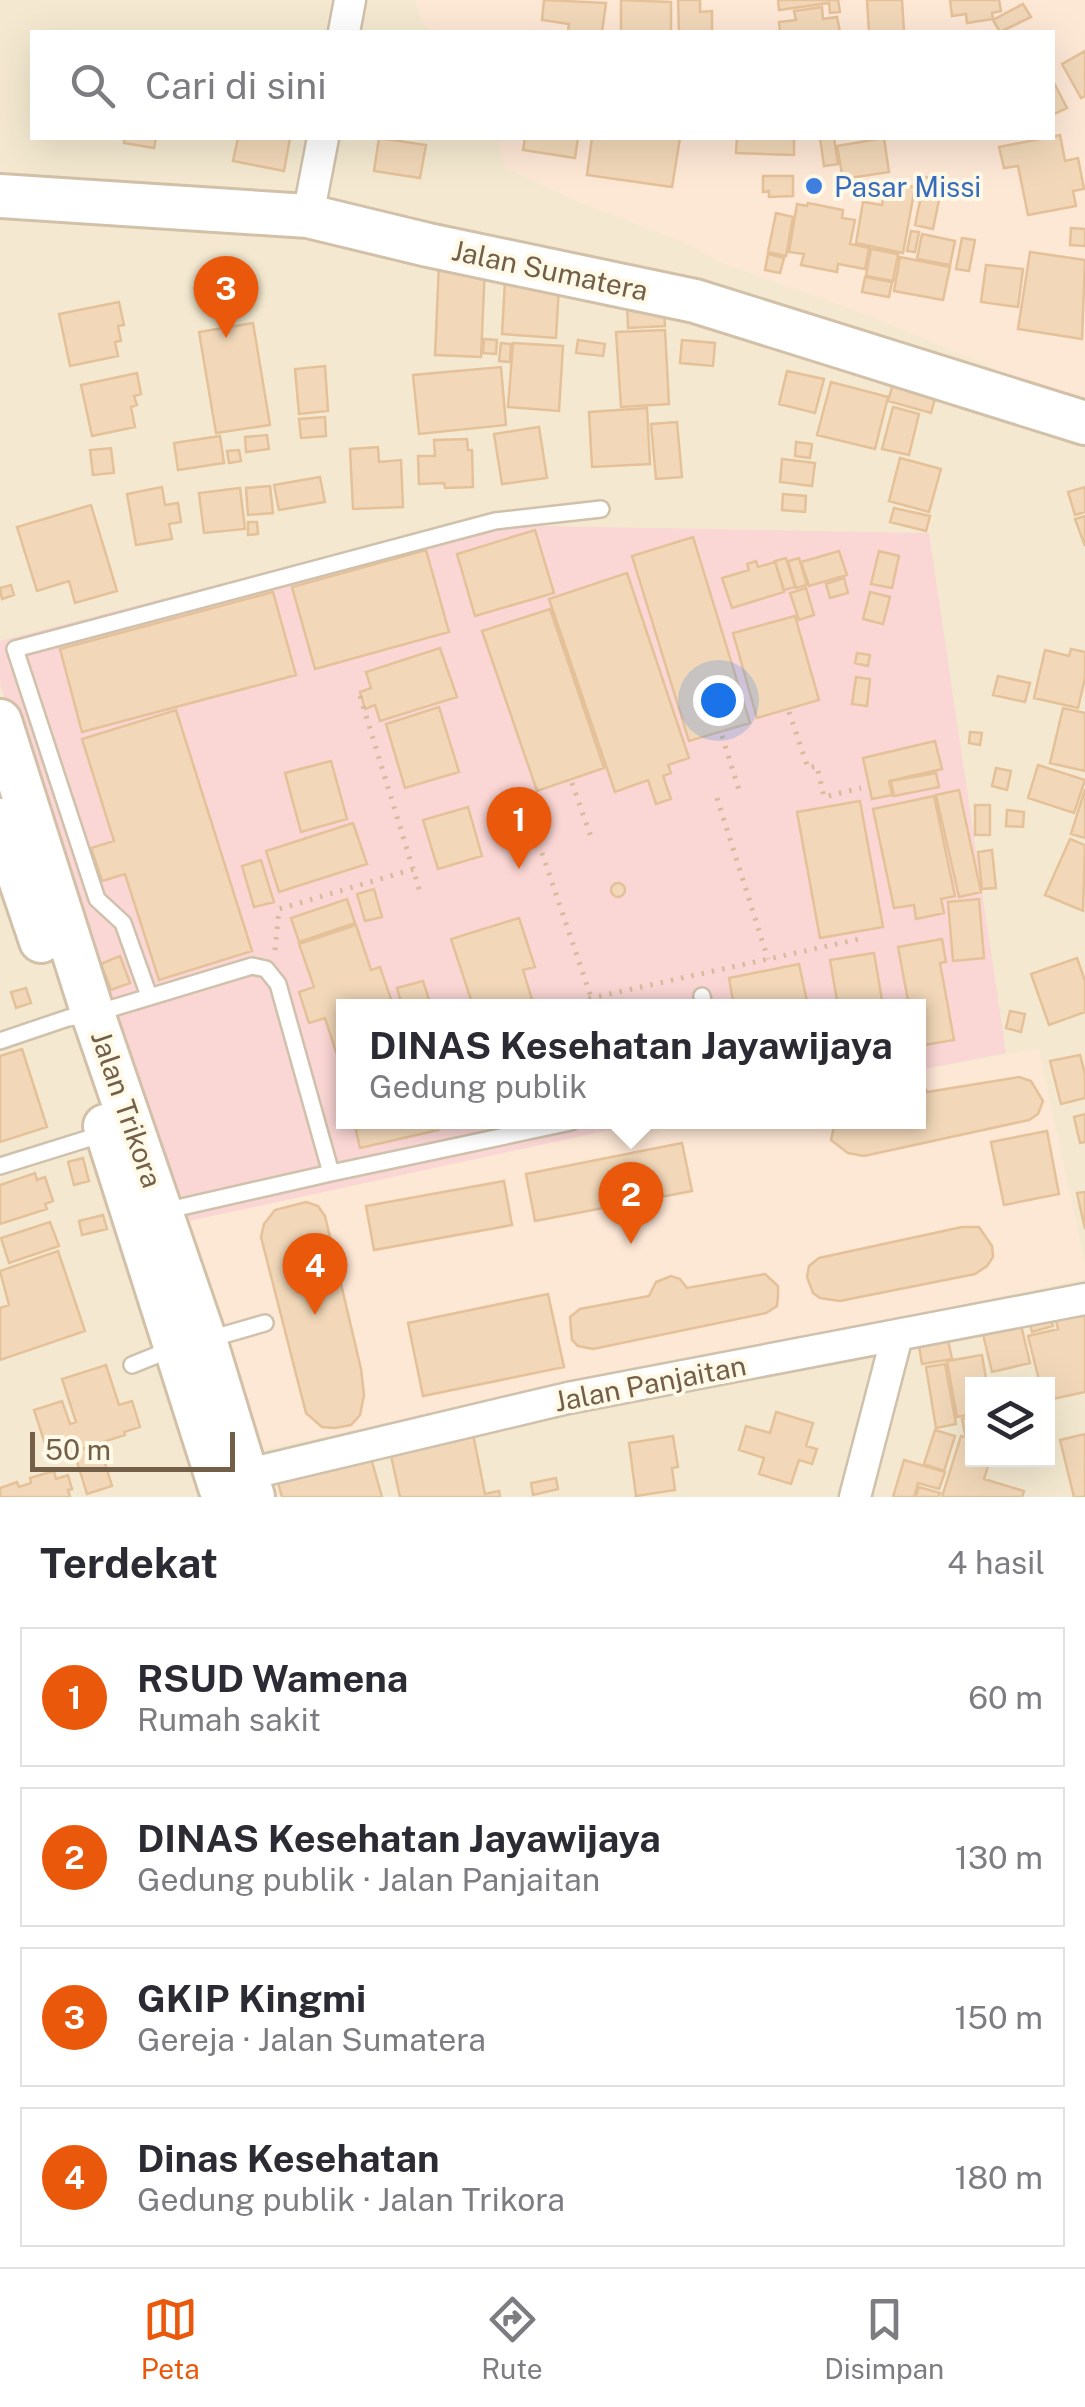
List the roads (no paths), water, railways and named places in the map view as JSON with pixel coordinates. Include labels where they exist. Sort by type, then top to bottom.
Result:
[{"type":"main road","name":"Jalan Sumatera","points":[[0,196],[308,216],[695,301],[1085,423]]},
{"type":"main road","name":"Jalan Trikora","points":[[0,721],[81,1016],[107,1133],[148,1216]]},
{"type":"main road","name":"Jalan Trikora","points":[[0,820],[81,1016],[235,1488]]},
{"type":"street","points":[[344,30],[350,0]]},
{"type":"street","points":[[308,216],[323,140]]},
{"type":"street","name":"Jalan Panjaitan","points":[[235,1488],[568,1398],[1085,1299]]},
{"type":"street","points":[[855,1497],[897,1336]]},
{"type":"lane","points":[[149,996],[123,923],[97,899],[7,652],[496,521],[601,509]]},
{"type":"lane","points":[[0,1041],[252,966],[266,969],[278,984],[331,1173]]},
{"type":"lane","points":[[148,1216],[538,1129]]},
{"type":"lane","points":[[0,1166],[107,1133]]},
{"type":"lane","points":[[132,1364],[265,1323]]},
{"type":"place","name":"Pasar Missi","points":[[814,186]]},
{"type":"place","name":"GKIP Kingmi","points":[[226,338]]},
{"type":"place","name":"RSUD Wamena","points":[[519,869]]},
{"type":"place","name":"DINAS Kesehatan Jayawijaya","points":[[631,1244]]},
{"type":"place","name":"Dinas Kesehatan","points":[[315,1315]]}]
